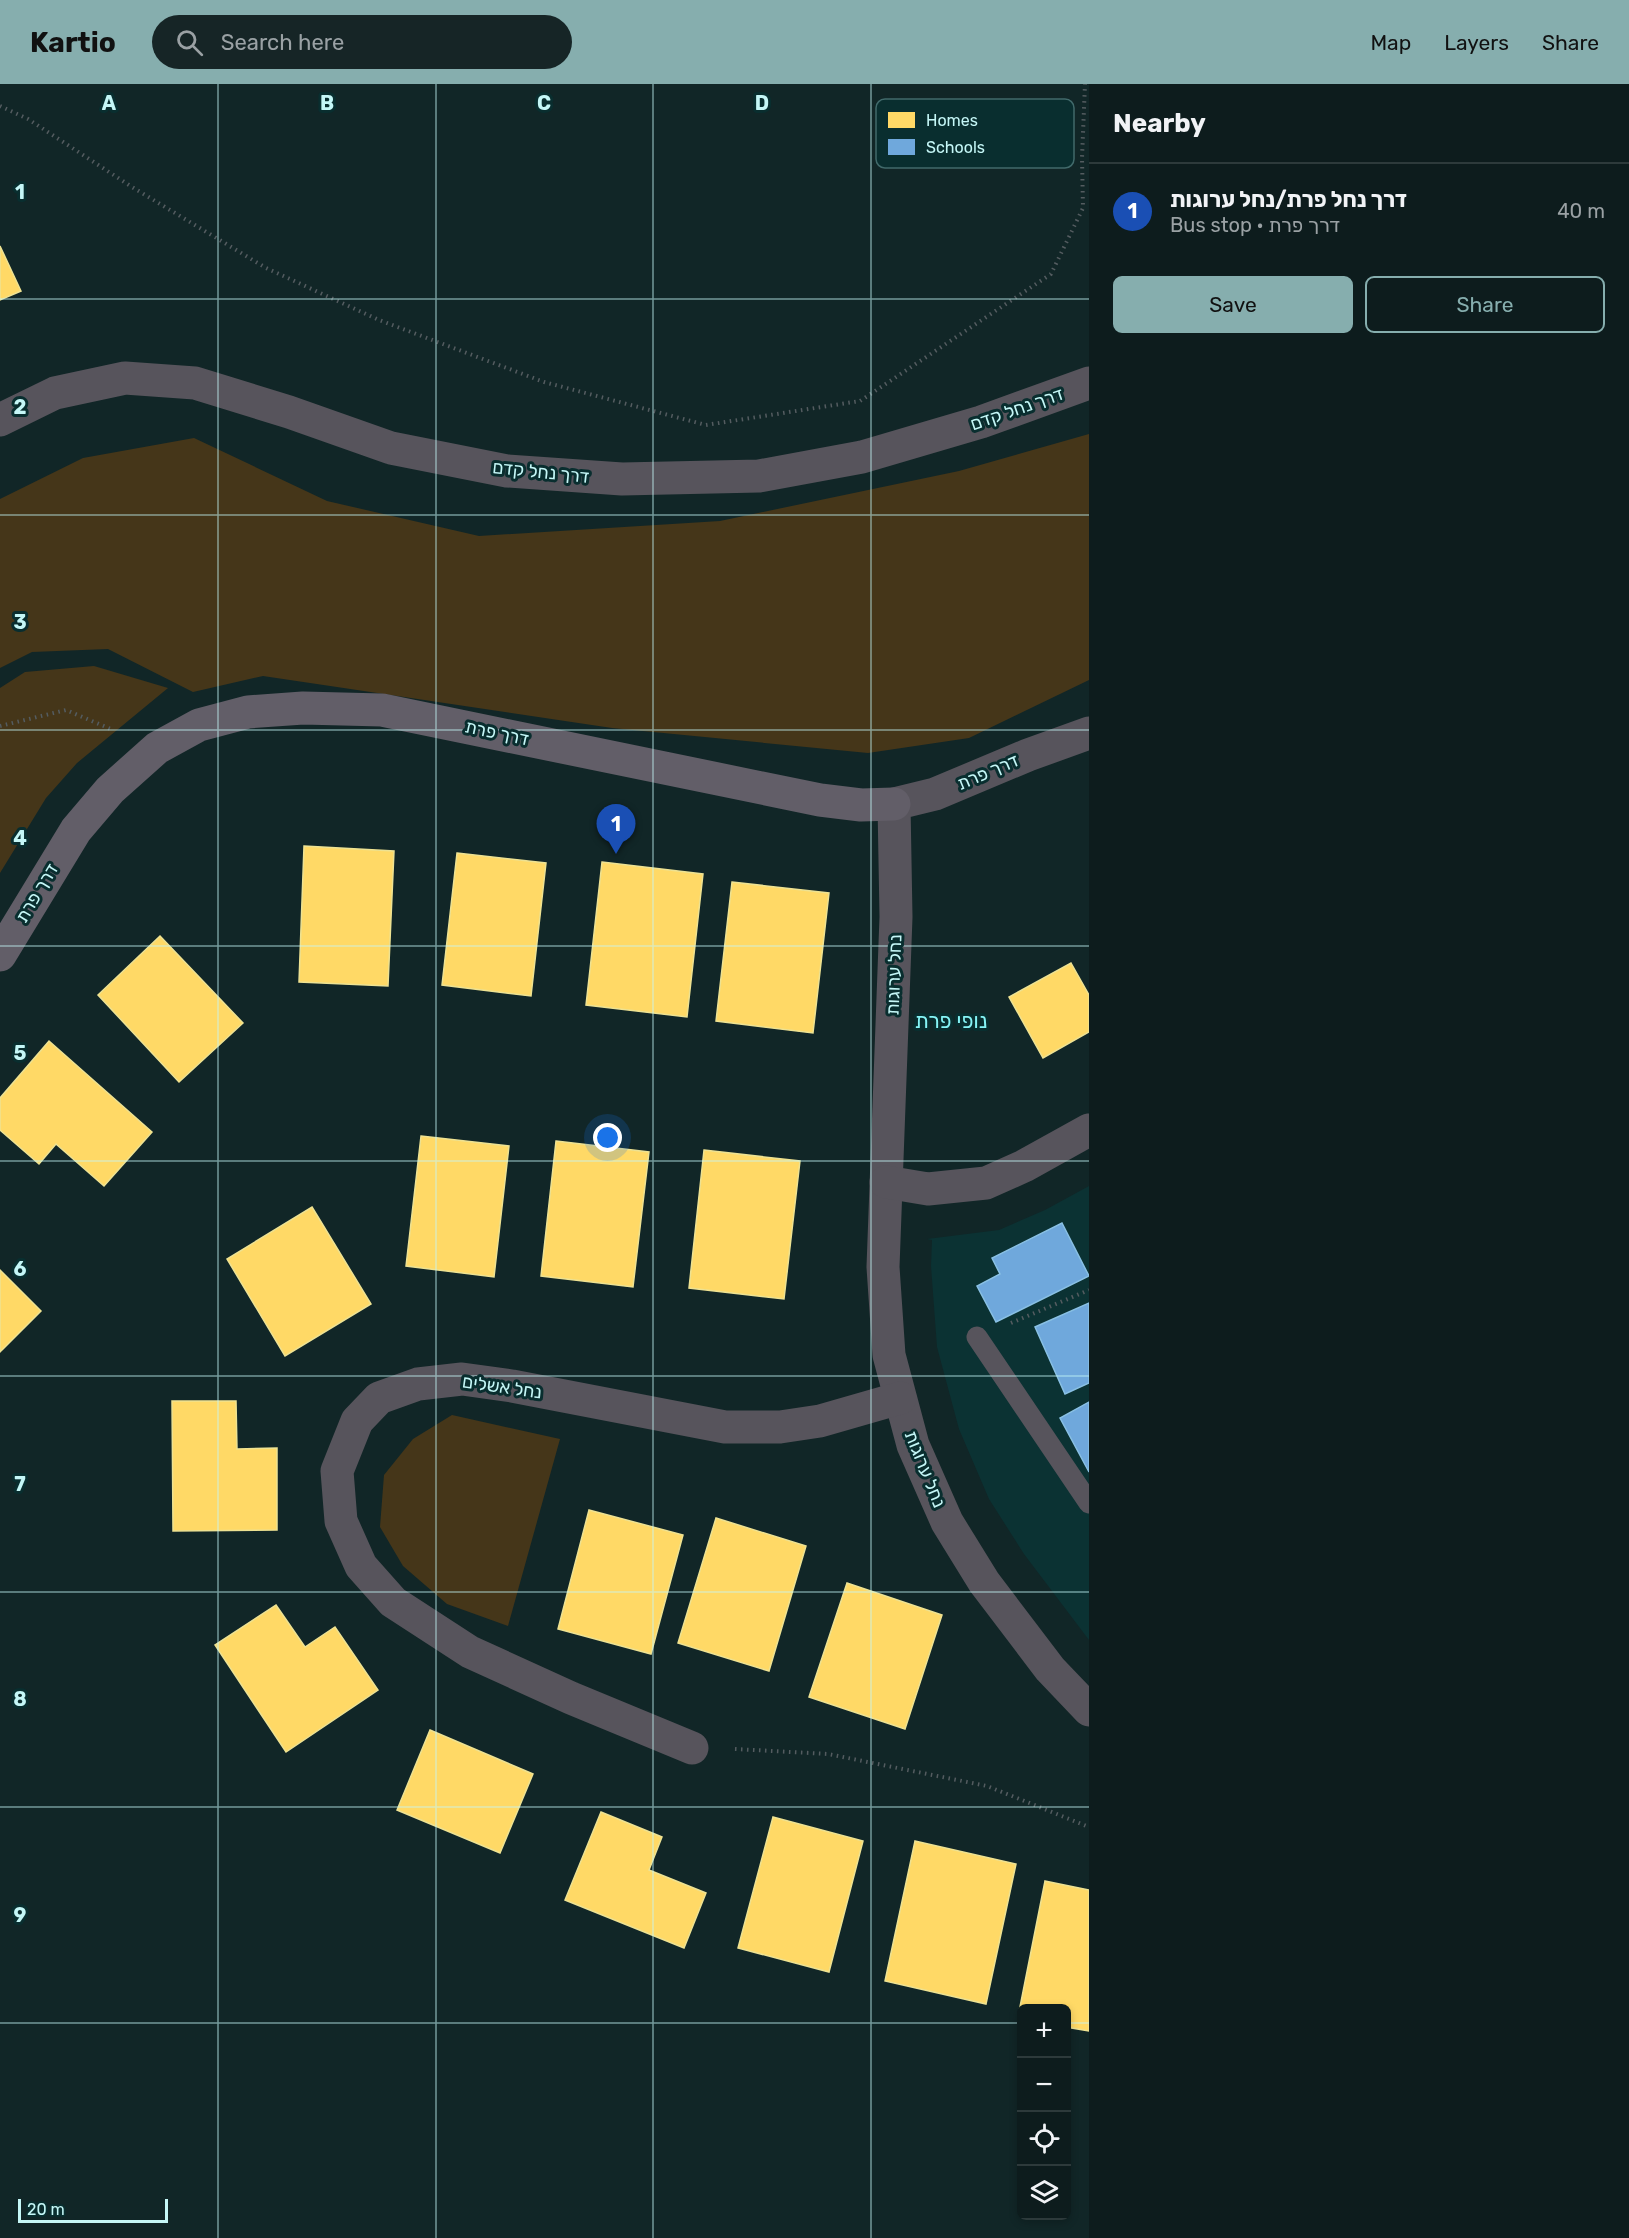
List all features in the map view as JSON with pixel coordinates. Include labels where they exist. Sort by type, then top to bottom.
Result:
[{"type":"street","name":"דרך נחל קדם","points":[[0,420],[55,393],[125,378],[195,382],[391,448],[507,471],[622,479],[759,476],[861,457],[981,422],[1089,383]]},
{"type":"street","name":"דרך פרת","points":[[0,955],[76,830],[110,790],[158,748],[199,725],[248,712],[303,708],[382,710],[820,800],[861,805],[894,804],[935,794],[1028,755],[1089,733]]},
{"type":"street","name":"נחל ערוגות","points":[[894,804],[896,917],[883,1267],[889,1355],[913,1445],[947,1522],[984,1582],[1030,1643],[1050,1669],[1089,1710]]},
{"type":"street","points":[[885,1182],[928,1190],[986,1183],[1024,1166],[1089,1130]]},
{"type":"street","name":"נחל אשלים","points":[[692,1748],[571,1698],[470,1652],[393,1602],[362,1566],[341,1521],[337,1471],[357,1421],[379,1398],[418,1384],[462,1379],[512,1386],[725,1426],[780,1427],[820,1421],[900,1398]]},
{"type":"lane","points":[[977,1337],[1089,1503]]},
{"type":"path","points":[[0,106],[28,119],[132,187],[266,267],[379,320],[544,382],[706,425],[860,401],[1051,274],[1083,208],[1082,158],[1085,84]]},
{"type":"path","points":[[0,726],[66,710],[158,748]]},
{"type":"path","points":[[977,1337],[1089,1290]]},
{"type":"path","points":[[692,1748],[828,1754],[987,1786],[1089,1827]]},
{"type":"shaded area","points":[[1089,434],[1089,680],[969,738],[868,753],[612,728],[263,676],[193,692],[108,649],[32,652],[0,668],[0,499],[83,458],[194,438],[327,501],[479,536],[720,521],[959,471]]},
{"type":"shaded area","points":[[94,666],[168,688],[77,763],[46,798],[0,873],[0,688],[25,672]]},
{"type":"shaded area","points":[[1089,1186],[1089,1640],[1024,1554],[989,1499],[959,1429],[937,1347],[931,1266],[932,1240],[927,1239],[999,1230],[1045,1210]]},
{"type":"shaded area","points":[[452,1415],[560,1439],[508,1626],[447,1604],[403,1566],[380,1527],[384,1475],[413,1439]]},
{"type":"building: Homes","points":[[0,246],[21,291],[0,300]]},
{"type":"building: Homes","points":[[304,846],[394,851],[388,986],[299,982]]},
{"type":"building: Homes","points":[[457,853],[546,863],[531,996],[442,985]]},
{"type":"building: Homes","points":[[602,862],[703,874],[687,1017],[586,1005]]},
{"type":"building: Homes","points":[[732,882],[829,893],[813,1033],[716,1021]]},
{"type":"building: Homes","points":[[160,936],[243,1023],[179,1082],[98,995]]},
{"type":"building: Homes","points":[[1071,963],[1089,995],[1089,1032],[1043,1058],[1009,997]]},
{"type":"building: Homes","points":[[49,1041],[152,1132],[104,1186],[56,1144],[39,1164],[0,1130],[0,1098]]},
{"type":"building: Homes","points":[[421,1136],[509,1146],[494,1277],[406,1266]]},
{"type":"building: Homes","points":[[556,1141],[649,1152],[633,1287],[541,1276]]},
{"type":"building: Homes","points":[[704,1150],[800,1161],[784,1299],[689,1288]]},
{"type":"building: Homes","points":[[312,1207],[371,1304],[285,1356],[227,1259]]},
{"type":"building: Homes","points":[[0,1270],[41,1311],[0,1352]]},
{"type":"building: Homes","points":[[172,1401],[236,1401],[237,1449],[277,1448],[277,1530],[173,1531]]},
{"type":"building: Homes","points":[[589,1510],[683,1535],[651,1654],[558,1629]]},
{"type":"building: Homes","points":[[716,1518],[806,1546],[769,1671],[678,1643]]},
{"type":"building: Homes","points":[[847,1583],[942,1615],[905,1729],[809,1697]]},
{"type":"building: Homes","points":[[276,1605],[305,1647],[335,1627],[378,1690],[286,1752],[215,1645]]},
{"type":"building: Homes","points":[[430,1730],[533,1774],[500,1853],[397,1810]]},
{"type":"building: Homes","points":[[601,1812],[662,1837],[649,1870],[706,1893],[684,1948],[565,1900]]},
{"type":"building: Homes","points":[[773,1817],[863,1841],[829,1972],[738,1948]]},
{"type":"building: Homes","points":[[915,1841],[1016,1864],[986,2004],[885,1981]]},
{"type":"building: Homes","points":[[1045,1881],[1089,1890],[1089,2031],[1071,2028],[1071,2004],[1021,2004]]},
{"type":"building: Schools","points":[[1062,1223],[1089,1276],[996,1322],[977,1286],[1000,1274],[992,1258]]},
{"type":"building: Schools","points":[[1089,1303],[1089,1383],[1065,1394],[1035,1327]]},
{"type":"building: Schools","points":[[1089,1402],[1089,1472],[1060,1418]]},
{"type":"place","name":"דרך נחל פרת/נחל ערוגות","points":[[616,854]]},
{"type":"district","name":"נופי פרת","points":[[951,1021]]}]
